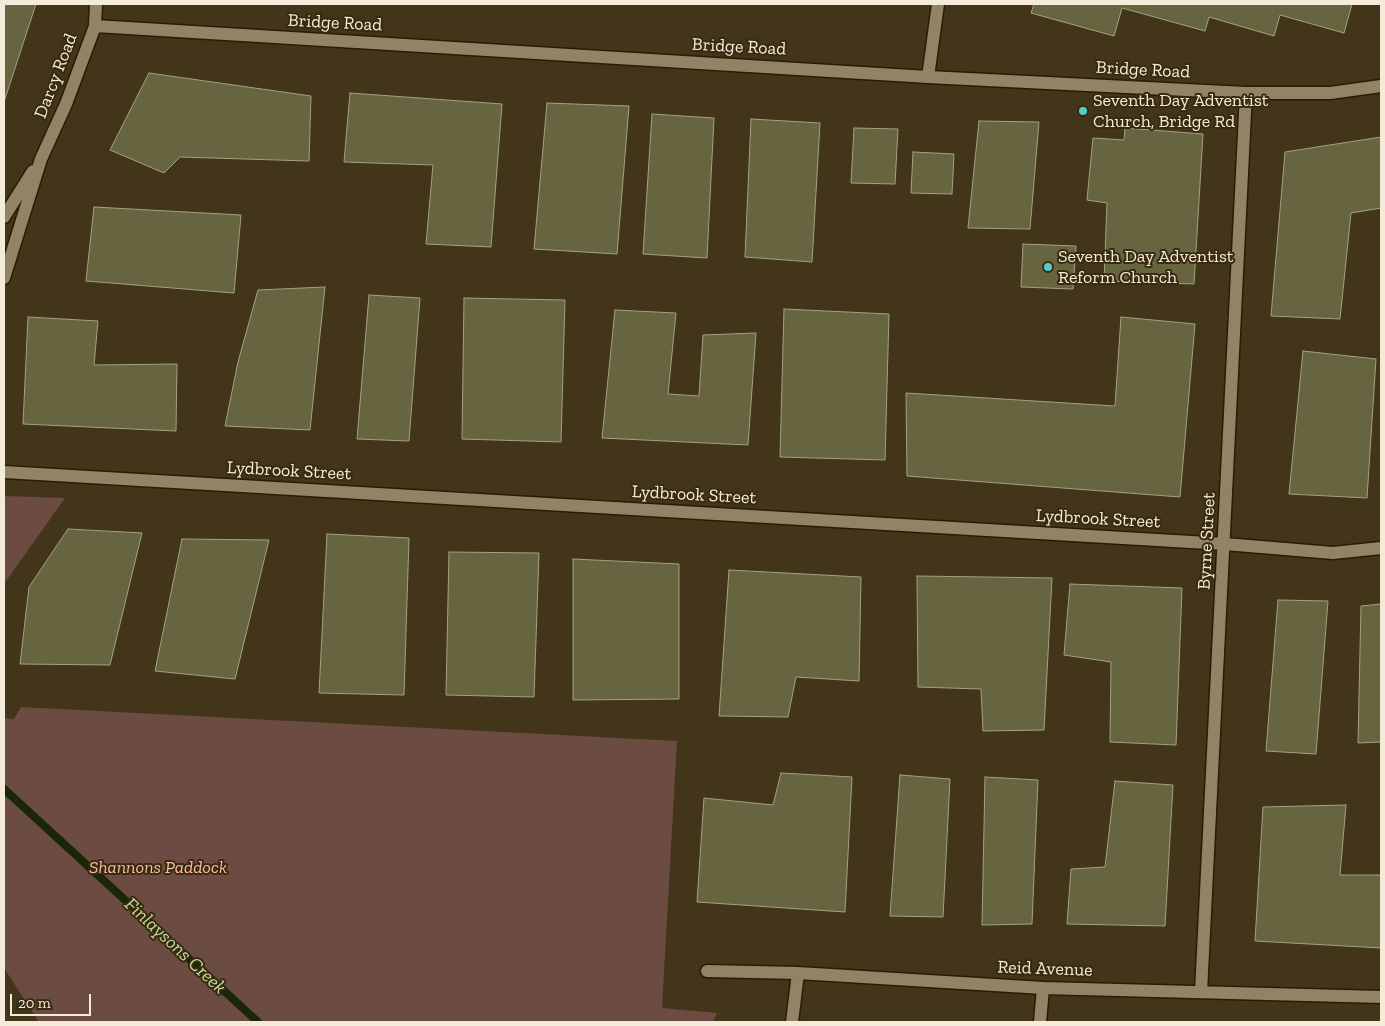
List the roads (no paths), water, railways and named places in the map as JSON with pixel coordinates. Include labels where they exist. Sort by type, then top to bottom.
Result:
[{"type":"street","name":"Darcy Road","points":[[4,278],[42,159],[66,104],[95,26],[96,4]]},
{"type":"street","points":[[928,76],[938,4]]},
{"type":"street","name":"Bridge Road","points":[[95,26],[928,76],[1246,93],[1330,93],[1381,86]]},
{"type":"street","name":"Byrne Street","points":[[1201,992],[1225,544],[1246,93]]},
{"type":"street","name":"Darcy Road","points":[[4,217],[42,159]]},
{"type":"street","name":"Lydbrook Street","points":[[4,472],[1225,544],[1333,553],[1381,548]]},
{"type":"street","name":"Reid Avenue","points":[[707,971],[798,973],[1043,988],[1381,997]]},
{"type":"street","points":[[792,1022],[798,973]]},
{"type":"street","points":[[1040,1022],[1043,988]]},
{"type":"waterway","name":"Finlaysons Creek","points":[[4,789],[258,1022]]},
{"type":"place","name":"Seventh Day Adventist Church, Bridge Rd","points":[[1083,111]]},
{"type":"place","name":"Seventh Day Adventist Reform Church","points":[[1048,267]]},
{"type":"park label","name":"Shannons Paddock","points":[[158,868]]}]
